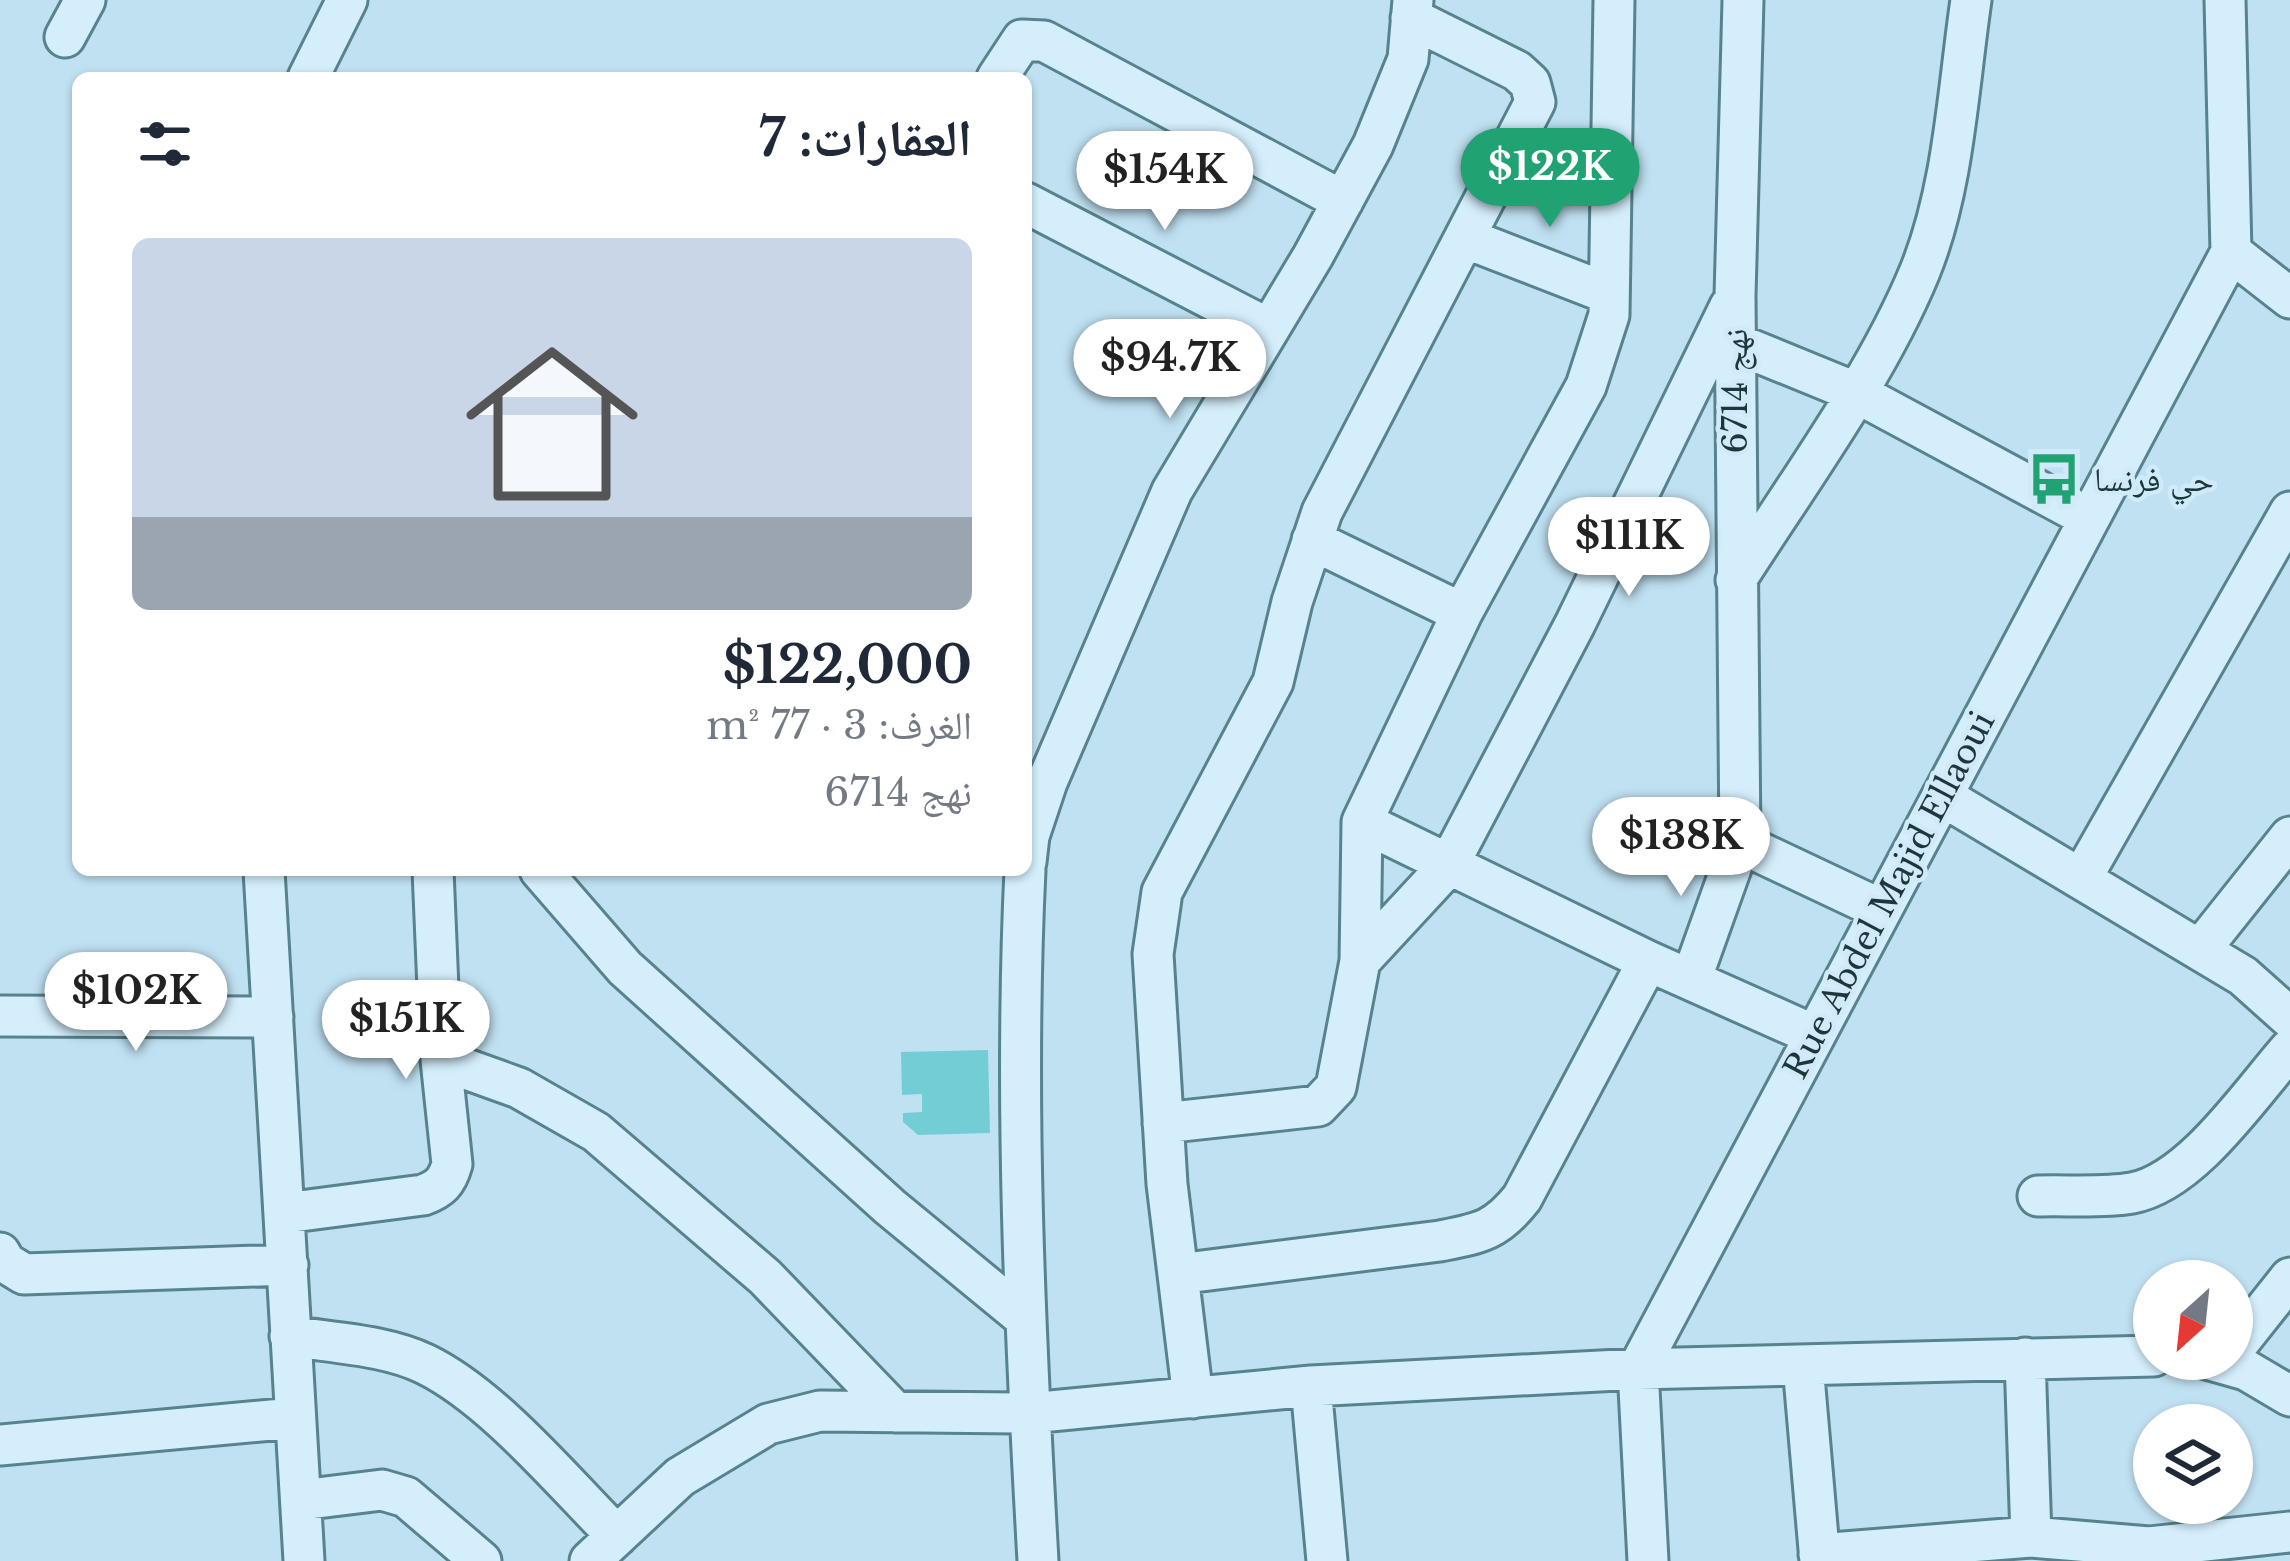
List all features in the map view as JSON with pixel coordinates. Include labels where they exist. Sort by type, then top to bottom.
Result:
[{"type":"street","points":[[65,37],[85,0]]},
{"type":"street","points":[[311,72],[347,0]]},
{"type":"street","points":[[1163,1123],[1318,1106],[1336,1087],[1360,961],[1362,822],[1462,614],[1586,386],[1605,335],[1614,0]]},
{"type":"street","name":"نهج 6714","points":[[1740,843],[1735,296],[1743,0]]},
{"type":"street","points":[[1735,582],[1855,392],[1920,271],[1940,210],[1971,0]]},
{"type":"street","points":[[2225,0],[2231,252],[2290,298]]},
{"type":"street","points":[[1036,782],[1172,491],[1373,145],[1408,59],[1412,9],[1517,71],[1535,92],[1535,102],[1322,512],[1292,602],[1273,682],[1162,892],[1154,954],[1163,1123],[1192,1398]]},
{"type":"street","points":[[1002,72],[1022,40],[1044,41],[1343,201]]},
{"type":"street","points":[[1032,206],[1269,329]]},
{"type":"street","points":[[1466,238],[1607,293]]},
{"type":"street","name":"Rue Abdel Majid Ellaoui","points":[[1638,1369],[2231,252]]},
{"type":"street","points":[[1360,961],[1448,866],[1575,624],[1735,296]]},
{"type":"street","points":[[1735,344],[1855,392],[2090,518]]},
{"type":"street","points":[[2081,879],[2290,512]]},
{"type":"street","points":[[1312,540],[1462,614]]},
{"type":"street","points":[[1942,796],[2243,976],[2290,1018]]},
{"type":"street","points":[[1362,822],[1648,961],[1814,1035]]},
{"type":"street","points":[[2200,950],[2290,837]]},
{"type":"street","points":[[1691,980],[1740,843],[1880,908]]},
{"type":"street","points":[[264,876],[304,1561]]},
{"type":"street","points":[[285,1213],[439,1190],[452,1164],[441,1060],[433,876]]},
{"type":"street","points":[[546,876],[625,968],[890,1207],[1026,1319]]},
{"type":"street","points":[[1026,876],[1026,1319],[1039,1561]]},
{"type":"street","points":[[1178,1274],[1440,1241],[1483,1233],[1505,1221],[1522,1198],[1648,961]]},
{"type":"street","points":[[0,1016],[273,1017]]},
{"type":"street","points":[[2038,1196],[2133,1193],[2162,1183],[2200,1151],[2290,1049]]},
{"type":"street","points":[[441,1060],[519,1088],[596,1132],[765,1277],[895,1412]]},
{"type":"street","points":[[0,1253],[23,1274],[288,1264]]},
{"type":"street","points":[[2253,1322],[2290,1278]]},
{"type":"street","points":[[290,1336],[424,1363],[462,1387],[512,1431],[604,1549],[680,1477],[768,1424],[820,1412],[1030,1413],[1311,1386],[1638,1369],[2133,1356]]},
{"type":"street","points":[[2025,1358],[2031,1538]]},
{"type":"street","points":[[1803,1364],[1819,1557],[2031,1538],[2150,1554],[2290,1532]]},
{"type":"street","points":[[1638,1369],[1648,1561]]},
{"type":"street","points":[[2253,1374],[2290,1396]]},
{"type":"street","points":[[1311,1386],[1327,1561]]},
{"type":"street","points":[[0,1445],[293,1418]]},
{"type":"street","points":[[302,1499],[382,1490],[406,1497],[481,1561]]},
{"type":"building","points":[[988,1050],[990,1133],[918,1135],[903,1122],[903,1113],[922,1112],[922,1094],[902,1095],[901,1052]]},
{"type":"place","name":"حي فرنسا","points":[[2054,479]]}]
